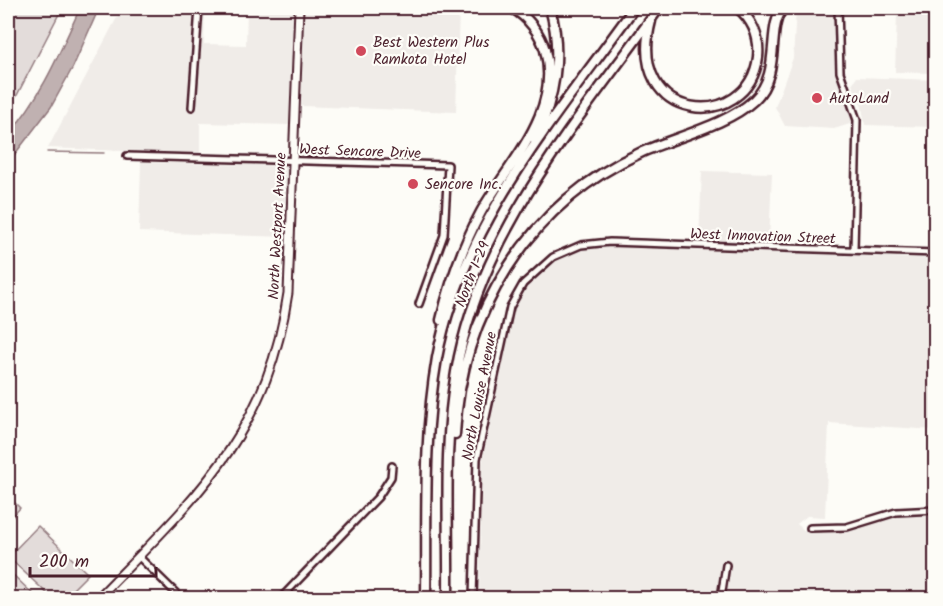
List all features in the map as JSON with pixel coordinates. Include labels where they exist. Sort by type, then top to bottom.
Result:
[{"type":"highway","points":[[437,357],[436,348],[445,301],[464,246],[494,190],[531,135],[547,90],[548,62],[540,38],[531,24],[512,8]]},
{"type":"highway","points":[[514,175],[537,136],[553,93],[557,51],[550,8]]},
{"type":"highway","name":"North I-29","points":[[426,598],[429,426],[437,357],[448,314],[468,260],[514,175],[634,8]]},
{"type":"highway","name":"North I-29","points":[[448,598],[450,420],[456,373],[470,315],[487,267],[512,216],[535,181],[659,8]]},
{"type":"highway","points":[[653,16],[646,55],[654,83],[677,102],[704,108],[719,105],[739,94],[755,68],[757,38],[752,24],[738,8]]},
{"type":"highway","points":[[774,55],[775,8]]},
{"type":"highway","points":[[450,479],[454,458],[458,399],[466,360],[486,306],[519,250],[555,211],[607,171],[637,154],[746,107],[767,83],[774,55],[777,17],[784,8]]},
{"type":"main road","name":"North Westport Avenue","points":[[98,598],[222,464],[249,420],[268,377],[281,335],[288,292],[299,8]]},
{"type":"main road","points":[[878,8],[936,9]]},
{"type":"street","points":[[192,107],[199,8]]},
{"type":"street","points":[[838,8],[840,72],[857,120],[854,250]]},
{"type":"street","name":"West Sencore Drive","points":[[127,156],[448,165],[444,235],[419,304]]},
{"type":"street","name":"West Innovation Street","points":[[591,243],[936,253]]},
{"type":"street","name":"North Louise Avenue","points":[[473,598],[477,459],[507,315],[518,291],[538,268],[562,252],[591,243]]},
{"type":"street","points":[[281,598],[378,497],[391,477],[392,466]]},
{"type":"street","points":[[810,528],[847,527],[896,512],[936,510]]},
{"type":"street","points":[[138,556],[181,598]]},
{"type":"street","points":[[721,598],[726,565]]},
{"type":"shaded area","points":[[8,8],[62,8],[8,109]]},
{"type":"shaded area","points":[[80,8],[99,8],[73,67],[51,107],[8,163],[8,135],[40,90]]},
{"type":"shaded area","points":[[122,8],[205,8],[204,44],[246,45],[247,8],[294,8],[291,125],[200,123],[200,154],[48,148]]},
{"type":"shaded area","points":[[303,8],[459,8],[456,112],[301,106]]},
{"type":"shaded area","points":[[796,10],[834,12],[838,82],[853,123],[834,129],[785,126],[775,107],[793,58]]},
{"type":"shaded area","points":[[897,14],[935,15],[935,73],[895,72]]},
{"type":"shaded area","points":[[857,77],[935,80],[935,127],[865,125],[862,107],[852,84]]},
{"type":"shaded area","points":[[141,162],[290,166],[287,237],[139,232]]},
{"type":"shaded area","points":[[702,171],[772,173],[769,243],[699,240]]},
{"type":"shaded area","points":[[619,246],[935,259],[935,430],[829,423],[825,517],[807,516],[797,524],[806,532],[846,532],[902,514],[935,516],[935,598],[479,598],[482,463],[514,310],[524,287],[537,273],[560,257],[592,247]]},
{"type":"shaded area","points":[[8,496],[20,508],[8,521]]},
{"type":"shaded area","points":[[38,526],[88,574],[64,598],[52,598],[8,557]]},
{"type":"shaded area","points":[[8,570],[37,598],[8,598]]},
{"type":"waterway","points":[[47,152],[104,153]]},
{"type":"place","name":"Best Western Plus Ramkota Hotel","points":[[361,51]]},
{"type":"place","name":"AutoLand","points":[[817,98]]},
{"type":"place","name":"Sencore Inc.","points":[[413,184]]}]
